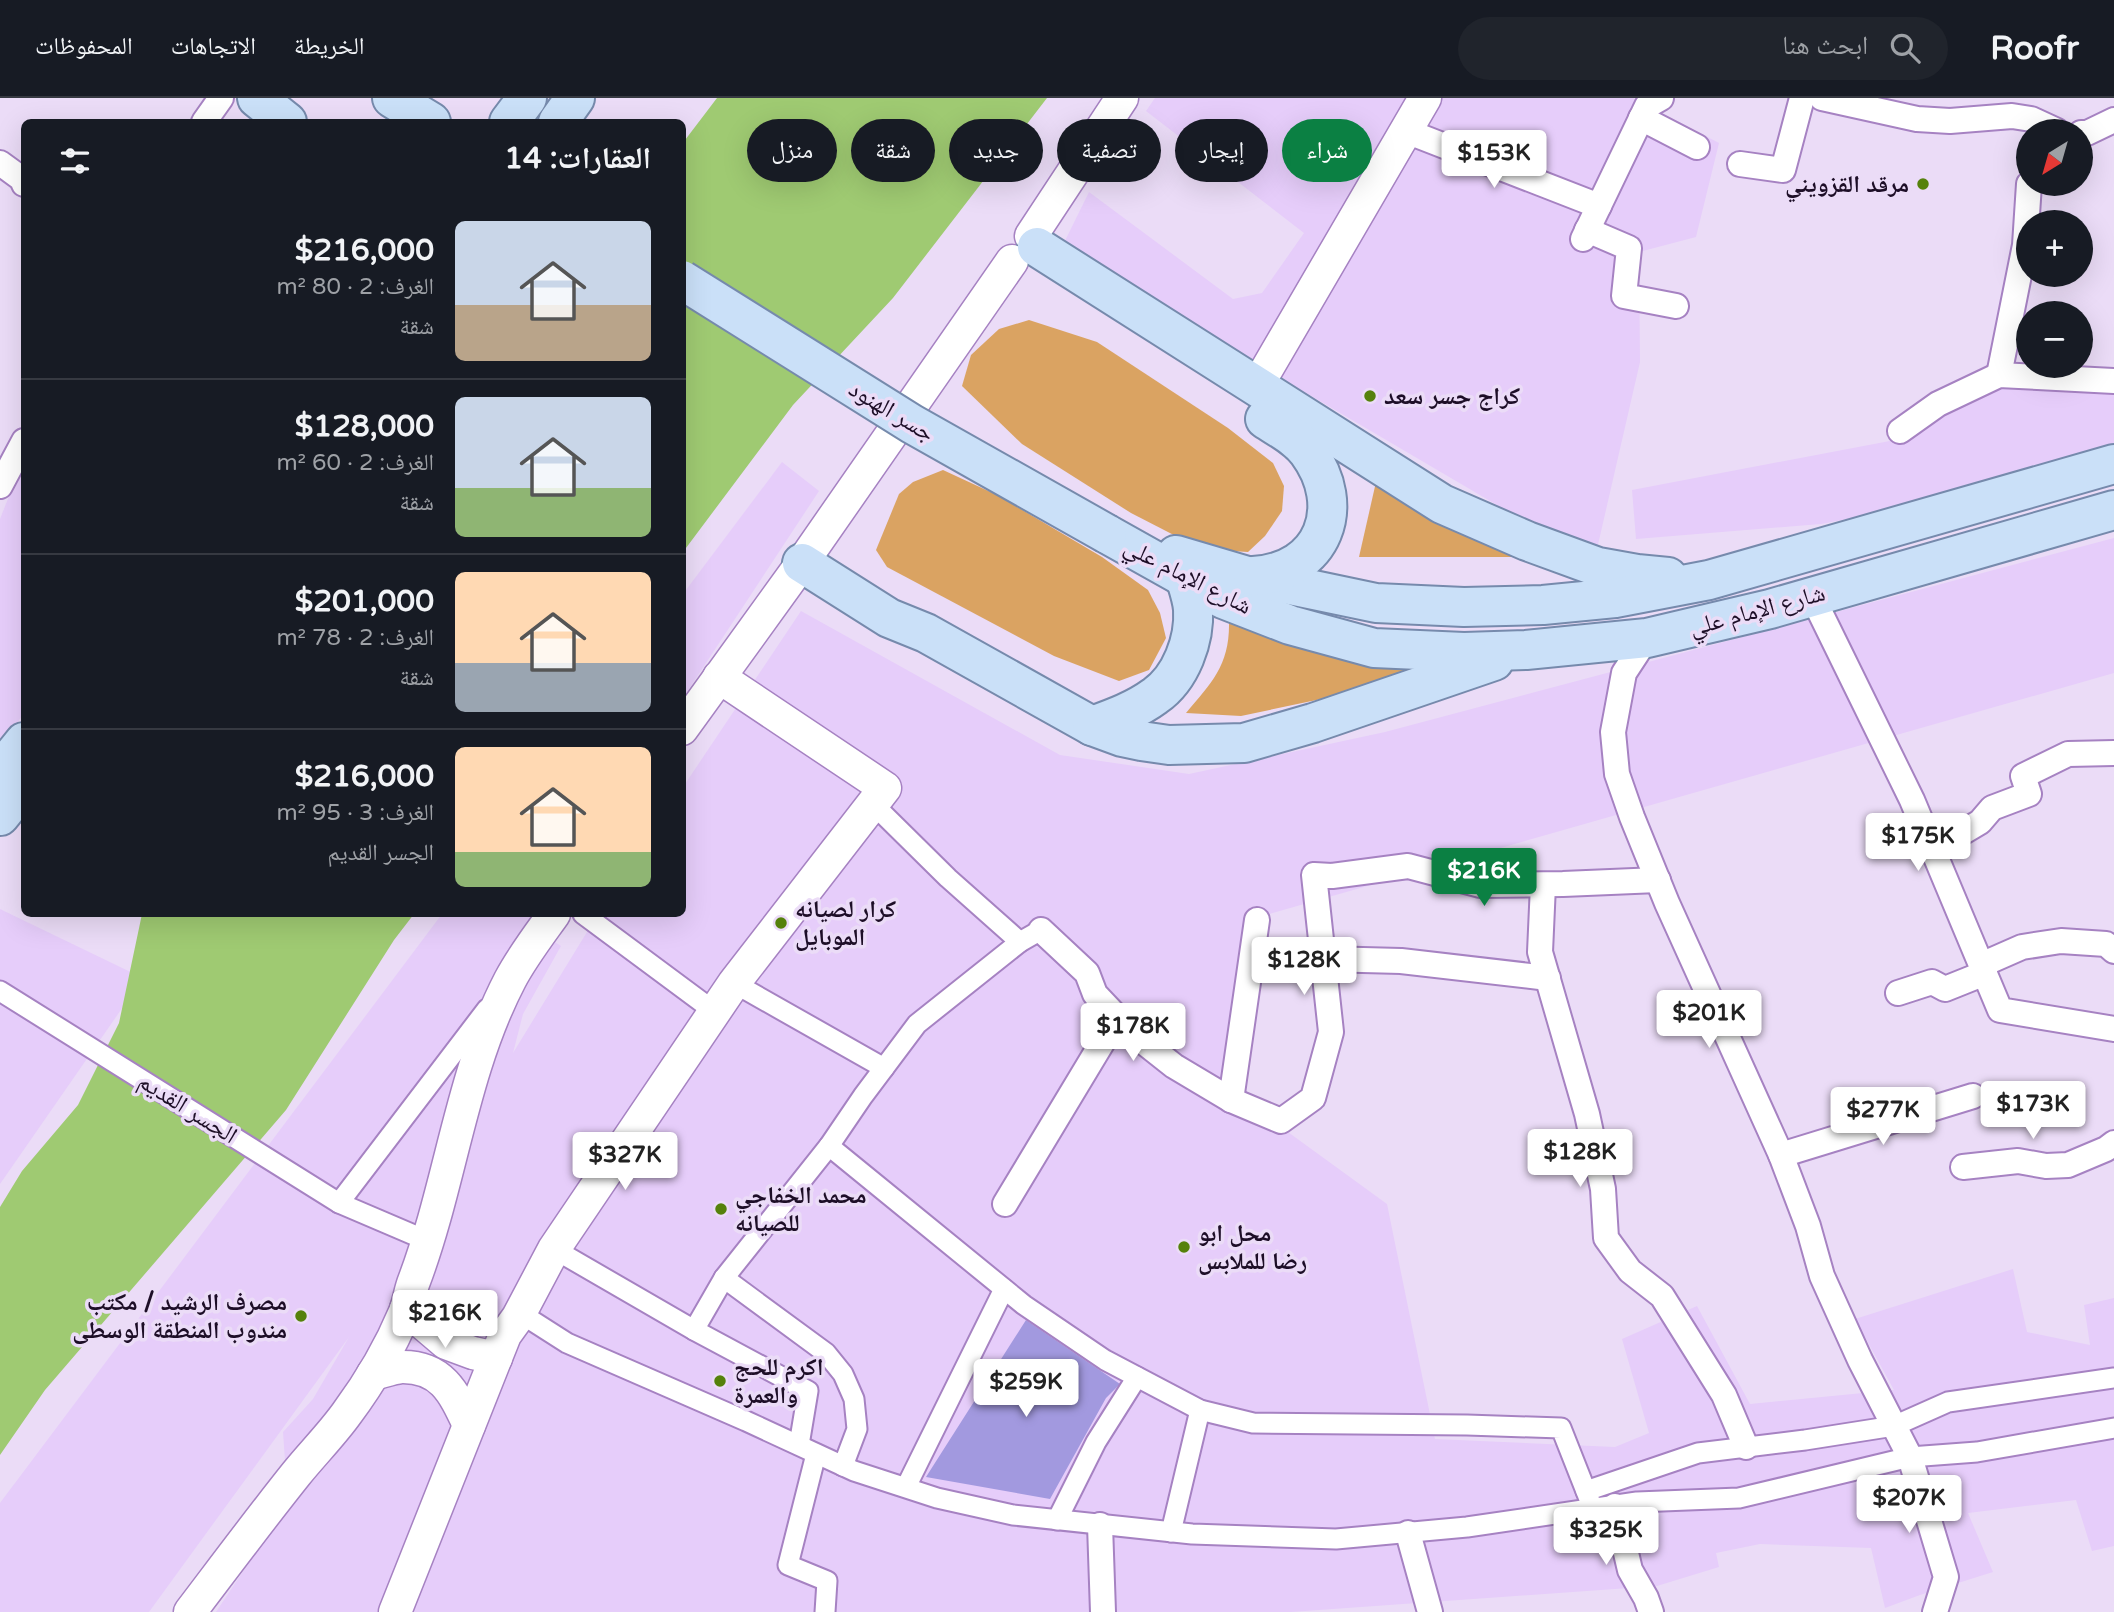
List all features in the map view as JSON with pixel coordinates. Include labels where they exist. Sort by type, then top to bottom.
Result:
[{"type":"main road","points":[[257,98],[283,119]]},
{"type":"main road","points":[[391,98],[426,119]]},
{"type":"main road","points":[[511,119],[527,98]]},
{"type":"main road","points":[[560,119],[575,98]]},
{"type":"main road","points":[[1027,252],[1257,386],[1442,504],[1527,541],[1598,567],[1637,574],[1717,577],[1737,617]]},
{"type":"main road","points":[[1027,252],[1296,439],[1306,450],[1326,489],[1327,513],[1322,533],[1312,552],[1301,561],[1275,573],[1247,576]]},
{"type":"main road","name":"جسر الهنود","points":[[686,283],[912,424],[1107,534]]},
{"type":"main road","name":"شارع الإمام علي","points":[[1107,534],[1247,576],[1376,603],[1464,607],[1543,605],[1615,598],[1717,577],[2114,464]]},
{"type":"main road","name":"شارع الإمام علي","points":[[1107,534],[1223,599],[1290,625],[1374,648],[1464,652],[1526,650],[1647,638],[1737,617],[2114,510]]},
{"type":"main road","points":[[808,554],[889,618],[926,633],[1092,726],[1122,737],[1169,745],[1244,743],[1313,723],[1526,650]]},
{"type":"main road","points":[[1092,726],[1131,710],[1158,694],[1179,669],[1191,640],[1193,608],[1185,577]]},
{"type":"main road","points":[[0,772],[21,746]]},
{"type":"main road","points":[[0,816],[21,790]]},
{"type":"street","points":[[206,119],[221,98]]},
{"type":"street","points":[[686,723],[1027,252],[1122,98]]},
{"type":"street","points":[[1257,386],[1425,98]]},
{"type":"street","points":[[1740,164],[1783,170],[1802,98]]},
{"type":"street","points":[[1822,98],[1917,119],[1950,121],[2029,116]]},
{"type":"street","points":[[1676,306],[1624,296],[1629,248],[1585,235],[1646,105],[1696,147]]},
{"type":"street","points":[[2093,130],[2114,120]]},
{"type":"street","points":[[1406,131],[1599,206]]},
{"type":"street","points":[[0,163],[21,178]]},
{"type":"street","points":[[1999,376],[2025,245],[2028,196]]},
{"type":"street","points":[[1900,431],[1938,404],[1999,376],[2114,382]]},
{"type":"street","points":[[0,486],[21,447]]},
{"type":"street","points":[[1812,596],[1912,800],[2000,1010],[2114,1029]]},
{"type":"street","points":[[1647,638],[1624,673],[1613,733],[1617,774],[1658,880],[1781,1155],[1808,1226],[1822,1276],[1860,1360],[1910,1457],[1946,1577],[1936,1612]]},
{"type":"street","points":[[395,1612],[505,1335],[520,1314],[554,1249],[734,983],[885,788],[719,677]]},
{"type":"street","points":[[1933,850],[1980,822],[1992,808],[2029,794],[2023,776],[2068,754],[2114,753]]},
{"type":"street","points":[[873,804],[948,878],[1087,973],[1095,994],[1130,1032],[1174,1066],[1231,1100],[1281,1121],[1313,1098],[1331,1032],[1314,875],[1332,876],[1408,866],[1480,885],[1658,880]]},
{"type":"street","points":[[1543,885],[1540,952],[1587,1114],[1603,1189],[1606,1238],[1630,1270],[1662,1296],[1724,1395],[1746,1447]]},
{"type":"street","points":[[339,1203],[511,978],[552,917]]},
{"type":"street","points":[[587,917],[715,1012]]},
{"type":"street","points":[[1231,1100],[1257,920]]},
{"type":"street","points":[[694,1330],[724,1278],[829,1146],[917,1024],[1030,936]]},
{"type":"street","points":[[1898,993],[1932,982],[1945,989],[2022,947],[2062,941],[2106,944],[2114,951]]},
{"type":"street","points":[[1324,959],[1401,961],[1548,978]]},
{"type":"street","points":[[190,1612],[296,1474],[346,1414],[373,1374],[406,1309],[428,1241],[482,1047],[511,978]]},
{"type":"street","points":[[734,983],[884,1068]]},
{"type":"street","name":"الجسر القديم","points":[[0,991],[339,1203],[428,1241]]},
{"type":"street","points":[[1005,1204],[1117,1018]]},
{"type":"street","points":[[1781,1155],[1973,1096]]},
{"type":"street","points":[[1963,1167],[2018,1161],[2046,1166],[2068,1165],[2114,1143]]},
{"type":"street","points":[[829,1146],[1024,1305],[1105,1360],[1200,1410],[1253,1423],[1561,1428],[1651,1612]]},
{"type":"street","points":[[554,1249],[694,1330],[808,1391],[808,1450],[788,1565],[827,1581],[825,1612]]},
{"type":"street","points":[[724,1278],[827,1353],[843,1374],[854,1399],[857,1429],[843,1466]]},
{"type":"street","points":[[906,1487],[1004,1289]]},
{"type":"street","points":[[406,1309],[446,1343],[472,1353],[496,1358]]},
{"type":"street","points":[[520,1314],[567,1343],[843,1466],[937,1498],[1013,1516],[1171,1532],[1336,1539],[1467,1527],[1598,1502],[1739,1498],[1910,1457],[1977,1452],[2114,1428]]},
{"type":"street","points":[[373,1374],[400,1367],[430,1371],[453,1391],[469,1425]]},
{"type":"street","points":[[1057,1520],[1096,1442],[1137,1377]]},
{"type":"street","points":[[1598,1502],[1698,1453],[1894,1426],[1948,1402],[2114,1378]]},
{"type":"street","points":[[1171,1532],[1200,1410]]},
{"type":"street","points":[[1100,1525],[1103,1612]]},
{"type":"street","points":[[1408,1533],[1430,1612]]},
{"type":"shaded area","points":[[717,98],[1047,98],[1031,119],[949,119],[949,182],[982,182],[893,298],[793,405],[686,548],[686,139]]},
{"type":"shaded area","points":[[1155,98],[1633,98],[1719,143],[1696,237],[1639,252],[1640,362],[1594,562],[1255,363],[1058,255],[1089,192],[1233,299],[1262,293],[1304,233],[1238,182],[1268,182],[1268,119],[1175,119],[1175,133],[1161,123],[1161,119],[1156,119],[1146,111]]},
{"type":"shaded area","points":[[1029,320],[1097,342],[1228,428],[1273,463],[1284,486],[1282,511],[1265,536],[1248,552],[1201,549],[1131,513],[1022,444],[962,386],[971,355],[999,329]]},
{"type":"shaded area","points":[[2093,367],[2114,367],[2114,462],[2050,480],[1821,524],[1636,539],[1632,490],[1895,440],[2004,368],[2016,368],[2016,378],[2093,378]]},
{"type":"shaded area","points":[[782,462],[819,491],[686,693],[686,590]]},
{"type":"shaded area","points":[[21,466],[21,717],[0,748],[0,519]]},
{"type":"shaded area","points":[[943,470],[997,495],[1102,557],[1148,590],[1160,613],[1166,638],[1149,670],[1119,681],[1054,656],[887,567],[876,550],[899,494],[913,482]]},
{"type":"shaded area","points":[[1376,482],[1530,557],[1359,557]]},
{"type":"shaded area","points":[[2114,538],[2114,673],[1262,916],[1237,1095],[1387,1204],[1435,1439],[1615,1447],[1649,1433],[1622,1339],[1697,1306],[1750,1404],[1894,1390],[1855,1319],[2013,1269],[2027,1332],[2090,1345],[2084,1305],[2114,1298],[2114,1546],[2092,1551],[2076,1500],[1968,1513],[1993,1572],[1885,1608],[1871,1548],[1760,1544],[1716,1553],[1719,1567],[1657,1586],[1291,1612],[216,1612],[288,1504],[283,1432],[313,1399],[349,1337],[149,1612],[0,1612],[0,1503],[440,917],[537,917],[547,937],[561,946],[523,1014],[513,1053],[596,917],[686,917],[686,783],[801,611],[1060,755],[1189,774],[1385,732]]},
{"type":"shaded area","points":[[1229,621],[1427,667],[1326,698],[1241,716],[1186,713],[1218,672],[1226,650]]},
{"type":"shaded area","points":[[0,909],[143,978],[0,1184]]},
{"type":"shaded area","points":[[141,917],[412,917],[394,940],[286,1110],[45,1390],[0,1455],[0,1207],[22,1171],[78,1105],[119,1023]]},
{"type":"building","points":[[1026,1320],[1120,1384],[1106,1398],[1050,1499],[926,1477]]},
{"type":"place","name":"مرقد القزويني","points":[[1923,184]]},
{"type":"place","name":"كراج جسر سعد","points":[[1370,396]]},
{"type":"place","name":"كرار لصيانه الموبايل","points":[[781,923]]},
{"type":"place","name":"محمد الخفاجي للصيانه","points":[[721,1209]]},
{"type":"place","name":"محل ابو رضا للملابس","points":[[1184,1247]]},
{"type":"place","name":"مصرف الرشيد / مكتب مندوب المنطقة الوسطى","points":[[301,1316]]},
{"type":"place","name":"اكرم للحج والعمرة","points":[[720,1381]]}]
